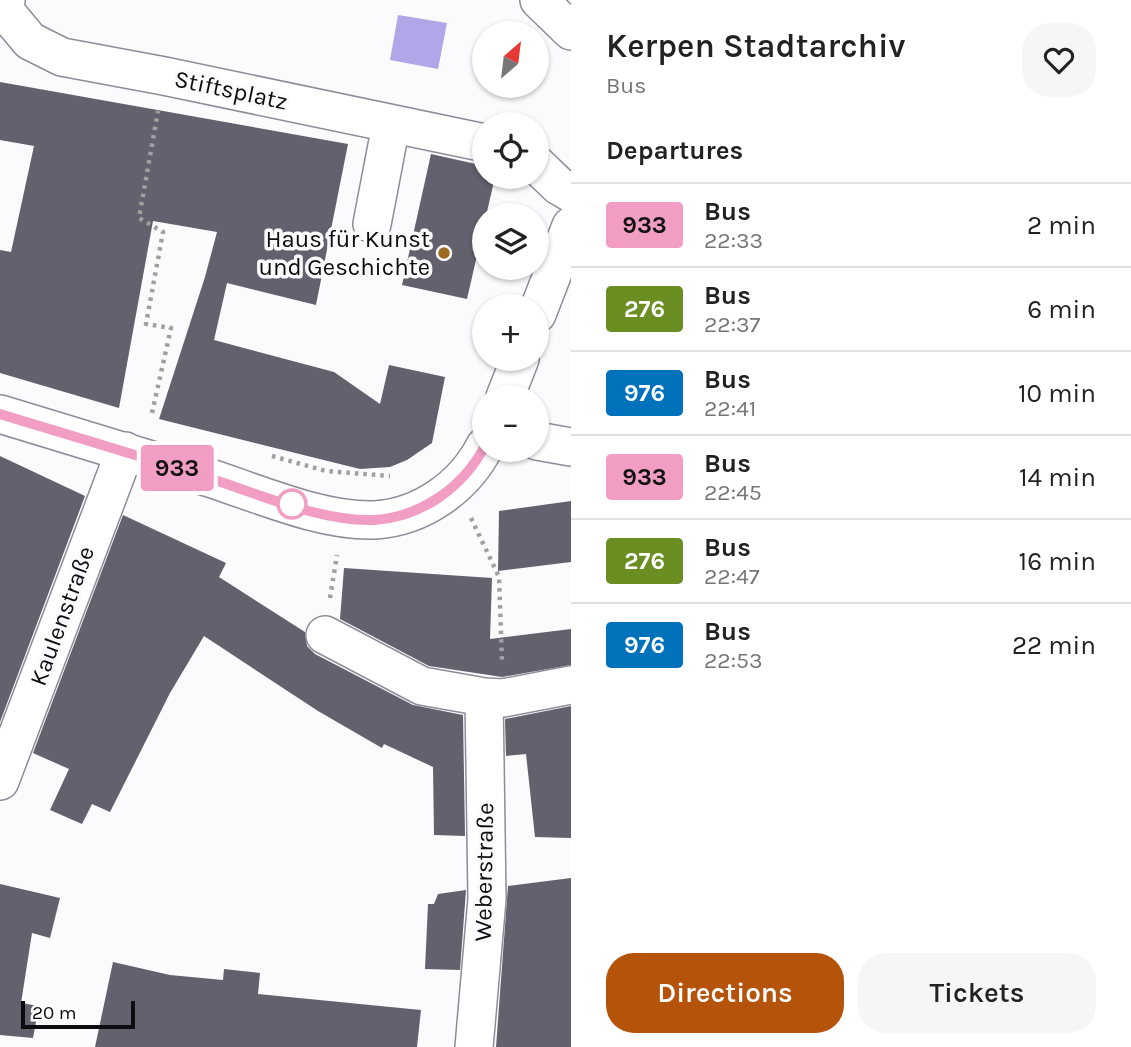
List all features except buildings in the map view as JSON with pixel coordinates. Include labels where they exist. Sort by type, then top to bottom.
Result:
[{"type":"street","name":"Stiftsplatz","points":[[6,0],[5,11],[30,41],[62,57],[472,141]]},
{"type":"street","points":[[539,0],[571,31]]},
{"type":"street","points":[[372,224],[391,125]]},
{"type":"street","points":[[549,177],[571,194]]},
{"type":"street","points":[[545,294],[571,226]]},
{"type":"street","points":[[0,414],[335,518],[374,520],[399,516],[434,501],[466,477],[475,462]]},
{"type":"street","points":[[549,443],[571,447]]},
{"type":"street","name":"Kaulenstraße","points":[[0,781],[125,451]]},
{"type":"street","points":[[325,635],[422,686],[493,698],[571,685]]},
{"type":"street","name":"Weberstraße","points":[[474,1047],[487,899],[493,698]]},
{"type":"path","points":[[152,413],[171,328],[146,324],[163,232],[139,218],[164,76]]},
{"type":"path","points":[[280,458],[326,471],[393,477]]},
{"type":"path","points":[[470,518],[499,577],[493,698]]},
{"type":"path","points":[[325,635],[338,550]]},
{"type":"shaded area","points":[[398,15],[447,23],[438,69],[390,60]]},
{"type":"bus line","name":"933","points":[[0,414],[335,518],[374,520],[399,516],[434,501],[450,490],[466,477],[476,462]]},
{"type":"place","name":"Haus für Kunst und Geschichte","points":[[444,253]]}]
